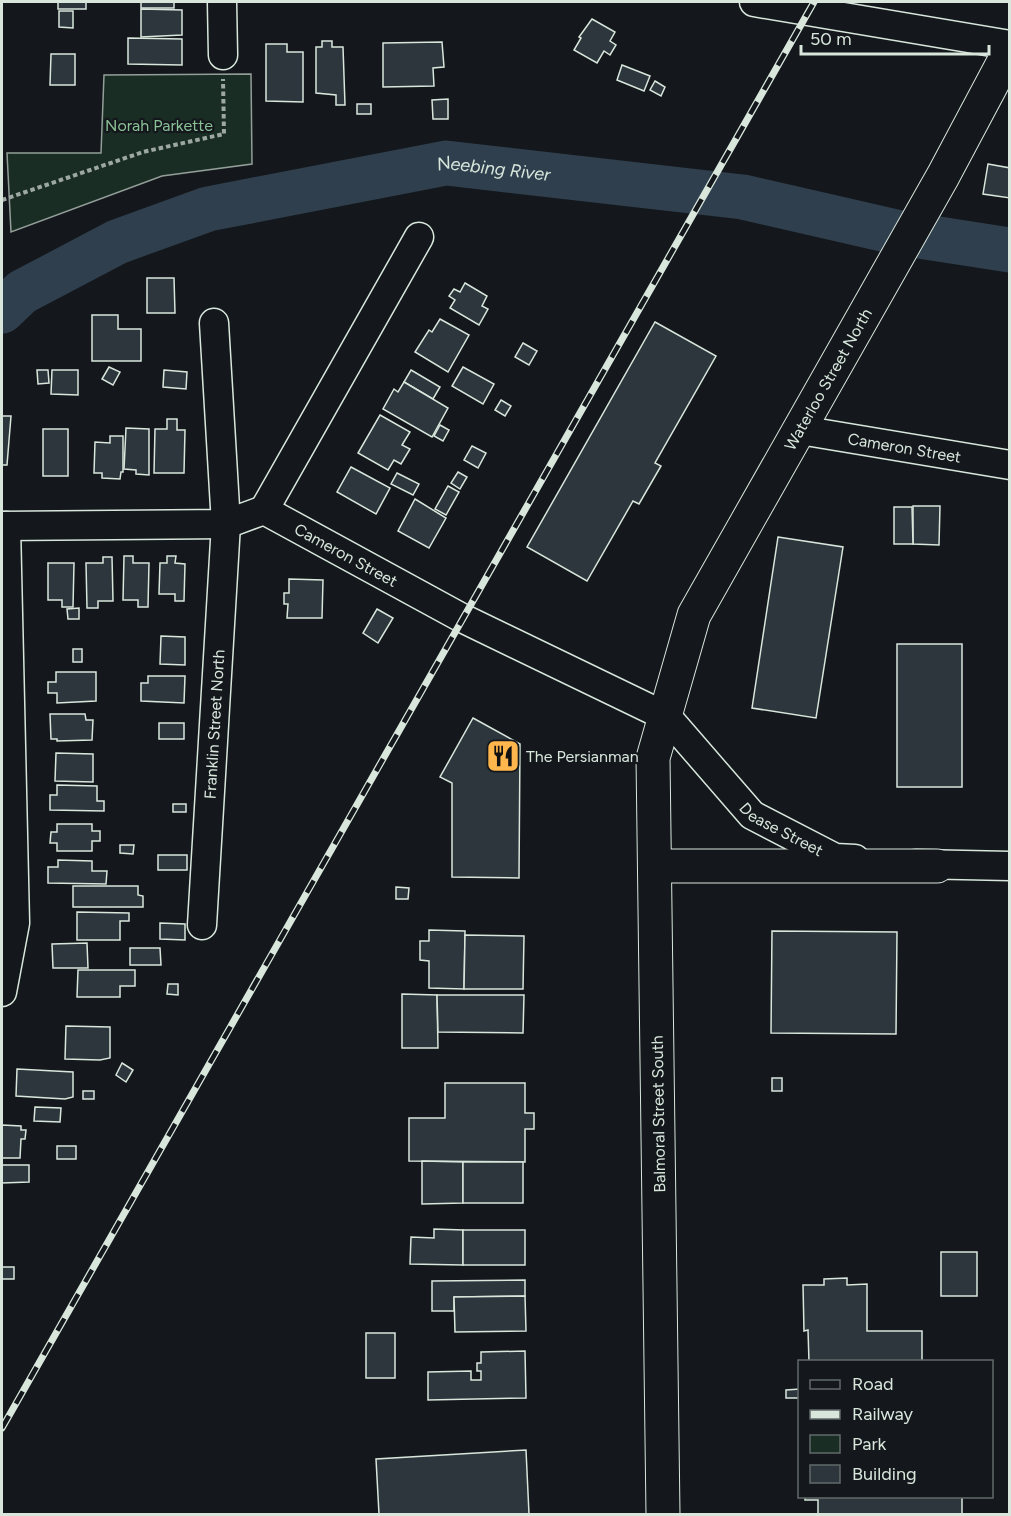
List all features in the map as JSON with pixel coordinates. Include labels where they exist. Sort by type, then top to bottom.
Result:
[{"type":"main road","name":"Waterloo Street North","points":[[667,717],[694,615],[943,176],[1010,50]]},
{"type":"main road","name":"Balmoral Street South","points":[[663,1515],[653,758],[667,717]]},
{"type":"main road","points":[[655,866],[937,866]]},
{"type":"street","points":[[222,2],[223,55]]},
{"type":"street","points":[[754,2],[1010,45]]},
{"type":"street","points":[[2,992],[15,923],[4,526],[226,524],[264,510],[419,237]]},
{"type":"street","name":"Franklin Street North","points":[[202,925],[226,524],[214,323]]},
{"type":"street","name":"Cameron Street","points":[[800,430],[1010,465]]},
{"type":"street","name":"Cameron Street","points":[[264,510],[462,618],[667,717]]},
{"type":"street","name":"Dease Street","points":[[667,717],[752,815],[836,858],[937,866],[1010,866]]},
{"type":"path","points":[[2,200],[142,152],[224,134],[223,55]]},
{"type":"green space","name":"Norah Parkette","points":[[251,74],[252,164],[162,176],[11,232],[7,153],[101,153],[104,75]]},
{"type":"building","points":[[58,2],[86,2],[86,9],[58,9]]},
{"type":"building","points":[[141,2],[174,2],[174,8],[141,8]]},
{"type":"building","points":[[141,9],[182,10],[182,35],[141,37]]},
{"type":"building","points":[[59,11],[73,11],[73,28],[59,27]]},
{"type":"building","points":[[592,19],[615,32],[610,41],[616,45],[610,55],[604,51],[597,63],[574,50],[581,38],[579,37]]},
{"type":"building","points":[[128,38],[182,39],[182,65],[128,64]]},
{"type":"building","points":[[322,41],[332,41],[332,47],[343,47],[345,105],[336,105],[336,95],[316,93],[316,47],[322,47]]},
{"type":"building","points":[[442,42],[444,67],[433,68],[434,86],[383,87],[383,43]]},
{"type":"building","points":[[266,44],[287,44],[287,52],[303,52],[303,102],[266,101]]},
{"type":"building","points":[[51,54],[75,54],[75,85],[50,85]]},
{"type":"building","points":[[622,65],[650,76],[644,91],[617,80]]},
{"type":"building","points":[[655,81],[665,87],[661,96],[650,90]]},
{"type":"building","points":[[448,99],[448,119],[433,119],[432,100]]},
{"type":"building","points":[[357,104],[371,104],[371,114],[357,114]]},
{"type":"building","points":[[988,164],[1010,168],[1010,198],[983,194]]},
{"type":"building","points":[[147,278],[174,278],[175,313],[147,313]]},
{"type":"building","points":[[465,283],[487,296],[482,306],[488,309],[479,325],[450,308],[455,300],[449,296],[454,289],[460,292]]},
{"type":"building","points":[[92,315],[118,315],[118,329],[141,329],[141,361],[92,361]]},
{"type":"building","points":[[440,319],[469,335],[448,372],[415,352],[429,330],[432,332]]},
{"type":"building","points":[[655,322],[716,356],[655,463],[661,466],[639,504],[633,501],[587,581],[527,547]]},
{"type":"building","points":[[523,343],[537,351],[529,365],[515,357]]},
{"type":"building","points":[[109,367],[120,372],[113,385],[102,379]]},
{"type":"building","points":[[463,367],[494,384],[483,404],[452,386]]},
{"type":"building","points":[[37,370],[48,370],[49,383],[38,384]]},
{"type":"building","points":[[52,370],[78,370],[78,395],[51,394]]},
{"type":"building","points":[[164,370],[187,372],[186,389],[163,387]]},
{"type":"building","points":[[411,370],[440,387],[433,399],[404,382]]},
{"type":"building","points":[[404,382],[448,408],[432,437],[383,409],[394,389],[398,392]]},
{"type":"building","points":[[501,400],[511,406],[505,416],[495,410]]},
{"type":"building","points":[[380,415],[410,432],[402,445],[410,449],[401,464],[394,460],[388,470],[358,453]]},
{"type":"building","points":[[2,416],[11,416],[7,465],[2,465]]},
{"type":"building","points":[[167,419],[177,419],[177,430],[185,430],[184,473],[154,473],[155,429],[167,429]]},
{"type":"building","points":[[440,425],[449,430],[443,441],[434,436]]},
{"type":"building","points":[[126,428],[149,429],[149,475],[136,474],[136,470],[124,469]]},
{"type":"building","points":[[43,429],[68,429],[68,476],[43,476]]},
{"type":"building","points":[[110,436],[123,436],[123,472],[121,472],[120,479],[102,478],[102,473],[94,473],[95,442],[110,443]]},
{"type":"building","points":[[472,446],[486,453],[478,468],[464,460]]},
{"type":"building","points":[[351,467],[390,488],[376,514],[337,492]]},
{"type":"building","points":[[458,472],[467,477],[460,489],[451,483]]},
{"type":"building","points":[[397,473],[419,484],[413,495],[391,484]]},
{"type":"building","points":[[448,486],[459,492],[446,515],[435,509]]},
{"type":"building","points":[[415,499],[446,518],[429,548],[398,531]]},
{"type":"building","points":[[913,506],[940,506],[939,545],[913,544]]},
{"type":"building","points":[[894,507],[912,507],[913,544],[894,544]]},
{"type":"building","points":[[778,537],[843,547],[816,718],[752,708]]},
{"type":"building","points":[[124,556],[133,556],[133,563],[149,563],[148,607],[138,607],[138,600],[123,600]]},
{"type":"building","points":[[167,556],[176,556],[175,563],[185,564],[184,601],[175,601],[175,594],[159,594],[160,563],[167,563]]},
{"type":"building","points":[[103,557],[112,557],[113,601],[98,601],[98,608],[87,608],[86,563],[103,563]]},
{"type":"building","points":[[48,563],[74,563],[73,607],[62,607],[62,600],[48,600]]},
{"type":"building","points":[[289,579],[323,580],[322,618],[287,618],[288,604],[284,604],[284,593],[289,593]]},
{"type":"building","points":[[79,608],[79,619],[68,619],[67,609]]},
{"type":"building","points":[[377,609],[393,618],[378,643],[363,633]]},
{"type":"building","points":[[161,636],[185,637],[185,665],[160,664]]},
{"type":"building","points":[[897,644],[962,644],[962,787],[897,787]]},
{"type":"building","points":[[73,649],[82,649],[82,662],[73,662]]},
{"type":"building","points":[[56,672],[96,672],[96,701],[57,703],[57,693],[48,693],[48,682],[56,682]]},
{"type":"building","points":[[148,676],[185,676],[184,703],[141,701],[141,683],[148,683]]},
{"type":"building","points":[[50,714],[85,714],[86,720],[93,720],[92,740],[57,741],[57,739],[51,739]]},
{"type":"building","points":[[473,718],[520,744],[519,878],[452,877],[452,783],[440,777]]},
{"type":"building","points":[[159,723],[184,723],[184,739],[159,739]]},
{"type":"building","points":[[56,753],[93,754],[93,782],[55,781]]},
{"type":"building","points":[[57,785],[97,786],[97,801],[104,801],[104,811],[50,810],[50,795],[57,795]]},
{"type":"building","points":[[173,804],[186,804],[186,812],[173,812]]},
{"type":"building","points":[[57,824],[92,824],[92,831],[100,831],[100,841],[92,841],[92,851],[57,851],[57,843],[50,843],[51,832],[57,832]]},
{"type":"building","points":[[120,845],[134,845],[133,854],[120,853]]},
{"type":"building","points":[[158,855],[187,855],[187,870],[158,870]]},
{"type":"building","points":[[58,860],[92,861],[92,871],[107,871],[106,884],[48,883],[48,867],[58,867]]},
{"type":"building","points":[[73,886],[138,886],[138,895],[143,896],[143,907],[73,907]]},
{"type":"building","points":[[396,887],[409,888],[408,899],[396,899]]},
{"type":"building","points":[[77,912],[129,913],[129,921],[120,921],[120,940],[77,940]]},
{"type":"building","points":[[160,923],[185,924],[185,940],[160,939]]},
{"type":"building","points":[[429,930],[465,931],[464,989],[429,988],[429,961],[420,960],[420,941],[429,941]]},
{"type":"building","points":[[772,931],[897,932],[896,1034],[771,1033]]},
{"type":"building","points":[[465,935],[524,936],[523,989],[464,989]]},
{"type":"building","points":[[87,943],[88,968],[53,968],[52,944]]},
{"type":"building","points":[[130,948],[160,948],[161,965],[130,965]]},
{"type":"building","points":[[78,970],[135,970],[135,986],[120,986],[120,997],[77,997]]},
{"type":"building","points":[[168,984],[178,984],[178,995],[167,994]]},
{"type":"building","points":[[402,994],[437,995],[438,1048],[402,1048]]},
{"type":"building","points":[[437,995],[524,995],[523,1033],[438,1032]]},
{"type":"building","points":[[66,1026],[110,1027],[110,1058],[65,1059]]},
{"type":"building","points":[[122,1063],[133,1070],[126,1082],[116,1075]]},
{"type":"building","points":[[17,1069],[73,1072],[73,1097],[65,1099],[16,1096]]},
{"type":"building","points":[[772,1078],[782,1078],[782,1091],[772,1091]]},
{"type":"building","points":[[445,1083],[525,1083],[525,1113],[534,1113],[534,1129],[525,1129],[525,1162],[409,1161],[409,1118],[445,1118]]},
{"type":"building","points":[[83,1091],[94,1091],[94,1099],[83,1099]]},
{"type":"building","points":[[35,1107],[61,1108],[60,1122],[34,1121]]},
{"type":"building","points":[[2,1125],[21,1126],[21,1130],[26,1130],[25,1139],[21,1139],[20,1158],[2,1158]]},
{"type":"building","points":[[57,1146],[76,1146],[76,1159],[57,1159]]},
{"type":"building","points":[[422,1161],[463,1162],[463,1203],[422,1204]]},
{"type":"building","points":[[463,1162],[523,1162],[523,1203],[463,1203]]},
{"type":"building","points":[[2,1165],[29,1165],[29,1182],[2,1183]]},
{"type":"building","points":[[434,1229],[463,1230],[463,1265],[410,1264],[411,1237],[434,1238]]},
{"type":"building","points":[[463,1230],[525,1230],[525,1265],[463,1265]]},
{"type":"building","points":[[941,1252],[977,1252],[977,1296],[941,1296]]},
{"type":"building","points":[[2,1267],[14,1267],[14,1279],[2,1279]]},
{"type":"building","points":[[847,1278],[847,1285],[867,1284],[867,1331],[922,1331],[922,1360],[809,1360],[808,1330],[804,1331],[803,1285],[824,1285],[824,1279]]},
{"type":"building","points":[[525,1280],[525,1296],[454,1297],[454,1311],[432,1311],[432,1281]]},
{"type":"building","points":[[525,1296],[526,1331],[455,1332],[454,1297]]},
{"type":"building","points":[[366,1333],[395,1333],[395,1378],[366,1378]]},
{"type":"building","points":[[525,1351],[526,1398],[428,1400],[428,1372],[471,1371],[471,1380],[481,1380],[481,1371],[477,1371],[477,1363],[481,1363],[481,1352]]},
{"type":"building","points":[[798,1389],[798,1398],[786,1398],[786,1390]]},
{"type":"building","points":[[526,1450],[529,1514],[379,1514],[376,1459]]},
{"type":"building","points":[[805,1498],[962,1498],[962,1514],[818,1514],[818,1500],[805,1500]]},
{"type":"waterway","name":"Neebing River","points":[[2,311],[22,292],[117,242],[208,209],[446,163],[743,197],[900,233],[1010,250]]},
{"type":"railway","points":[[2,1428],[814,2]]},
{"type":"place","name":"The Persianman","points":[[503,756]]}]
